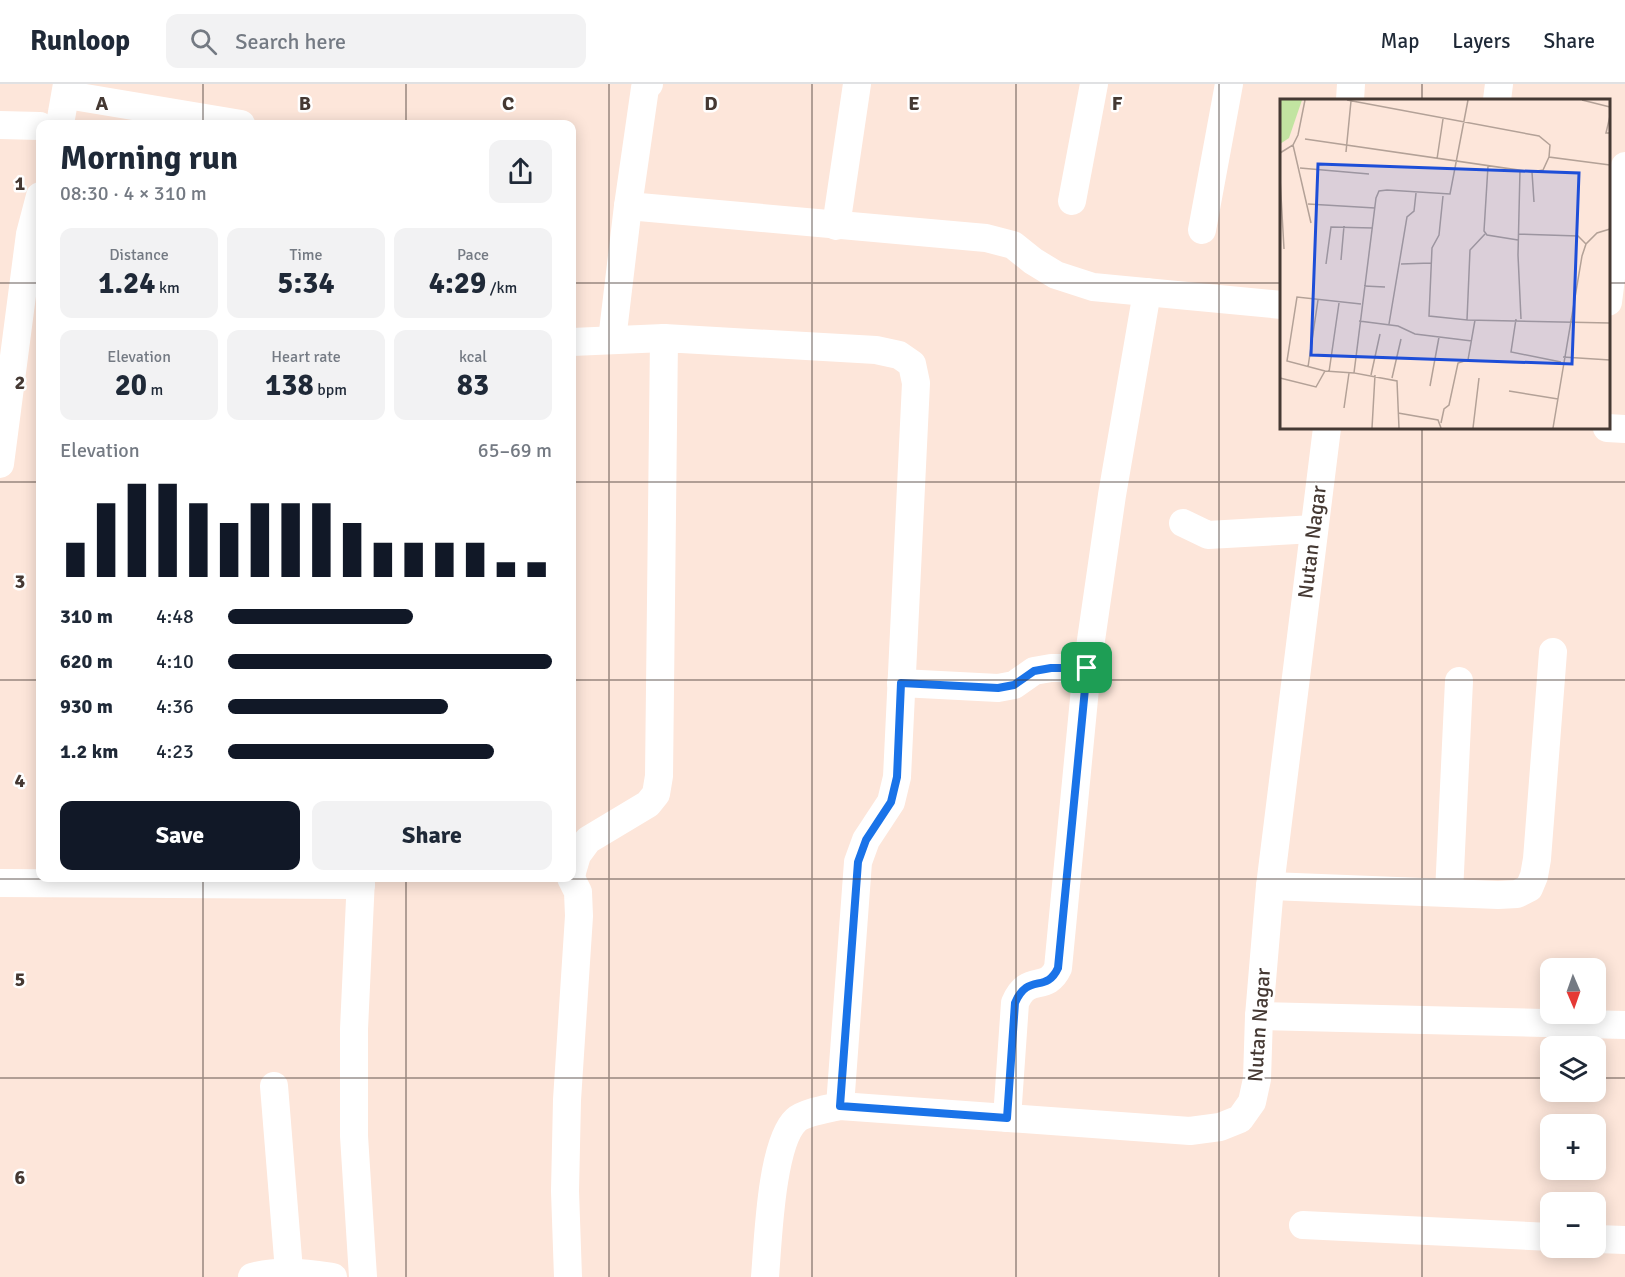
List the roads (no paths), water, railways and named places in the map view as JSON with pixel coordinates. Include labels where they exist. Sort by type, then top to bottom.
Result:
[{"type":"street","points":[[612,340],[645,88],[650,84]]},
{"type":"street","points":[[836,226],[857,84]]},
{"type":"street","points":[[1072,201],[1094,84]]},
{"type":"street","points":[[1202,230],[1229,84]]},
{"type":"street","points":[[1350,99],[1351,84]]},
{"type":"street","points":[[1497,99],[1499,84]]},
{"type":"street","points":[[61,120],[67,89],[221,120]]},
{"type":"street","points":[[0,125],[36,126]]},
{"type":"street","points":[[1610,286],[1625,166]]},
{"type":"street","points":[[628,206],[986,238],[1013,245],[1056,275],[1093,287],[1280,304]]},
{"type":"street","points":[[0,464],[18,354],[30,234],[36,211]]},
{"type":"street","points":[[1007,1118],[1015,1003],[1020,991],[1028,985],[1046,982],[1054,977],[1058,968],[1087,668],[1112,495],[1148,292]]},
{"type":"street","points":[[576,858],[588,840],[648,804],[656,794],[658,785],[663,591],[664,338]]},
{"type":"street","points":[[576,342],[664,338],[876,350],[899,355],[912,364],[916,383],[895,785],[891,802],[866,840],[858,862],[840,1106]]},
{"type":"street","points":[[1610,428],[1625,429]]},
{"type":"street","name":"Nutan Nagar","points":[[765,1277],[774,1179],[781,1145],[796,1120],[817,1111],[840,1106],[1190,1131],[1220,1127],[1240,1119],[1252,1102],[1257,1079],[1259,1016],[1270,886],[1327,429]]},
{"type":"street","points":[[1183,522],[1208,535],[1314,529]]},
{"type":"street","points":[[1270,886],[1498,895],[1516,894],[1529,888],[1537,859],[1553,652]]},
{"type":"street","points":[[901,683],[998,688],[1014,685],[1034,671],[1042,669],[1087,668]]},
{"type":"street","points":[[1449,893],[1459,681]]},
{"type":"street","points":[[0,884],[241,882]]},
{"type":"street","points":[[361,882],[354,1029],[354,1136],[363,1277]]},
{"type":"street","points":[[568,1277],[565,1191],[567,1100],[579,916],[578,892],[574,882]]},
{"type":"street","points":[[1259,1016],[1625,1025]]},
{"type":"street","points":[[274,1086],[289,1271]]},
{"type":"street","points":[[1303,1225],[1540,1236]]},
{"type":"street","points":[[1606,1239],[1625,1240]]},
{"type":"street","points":[[252,1277],[289,1271],[333,1277]]}]
